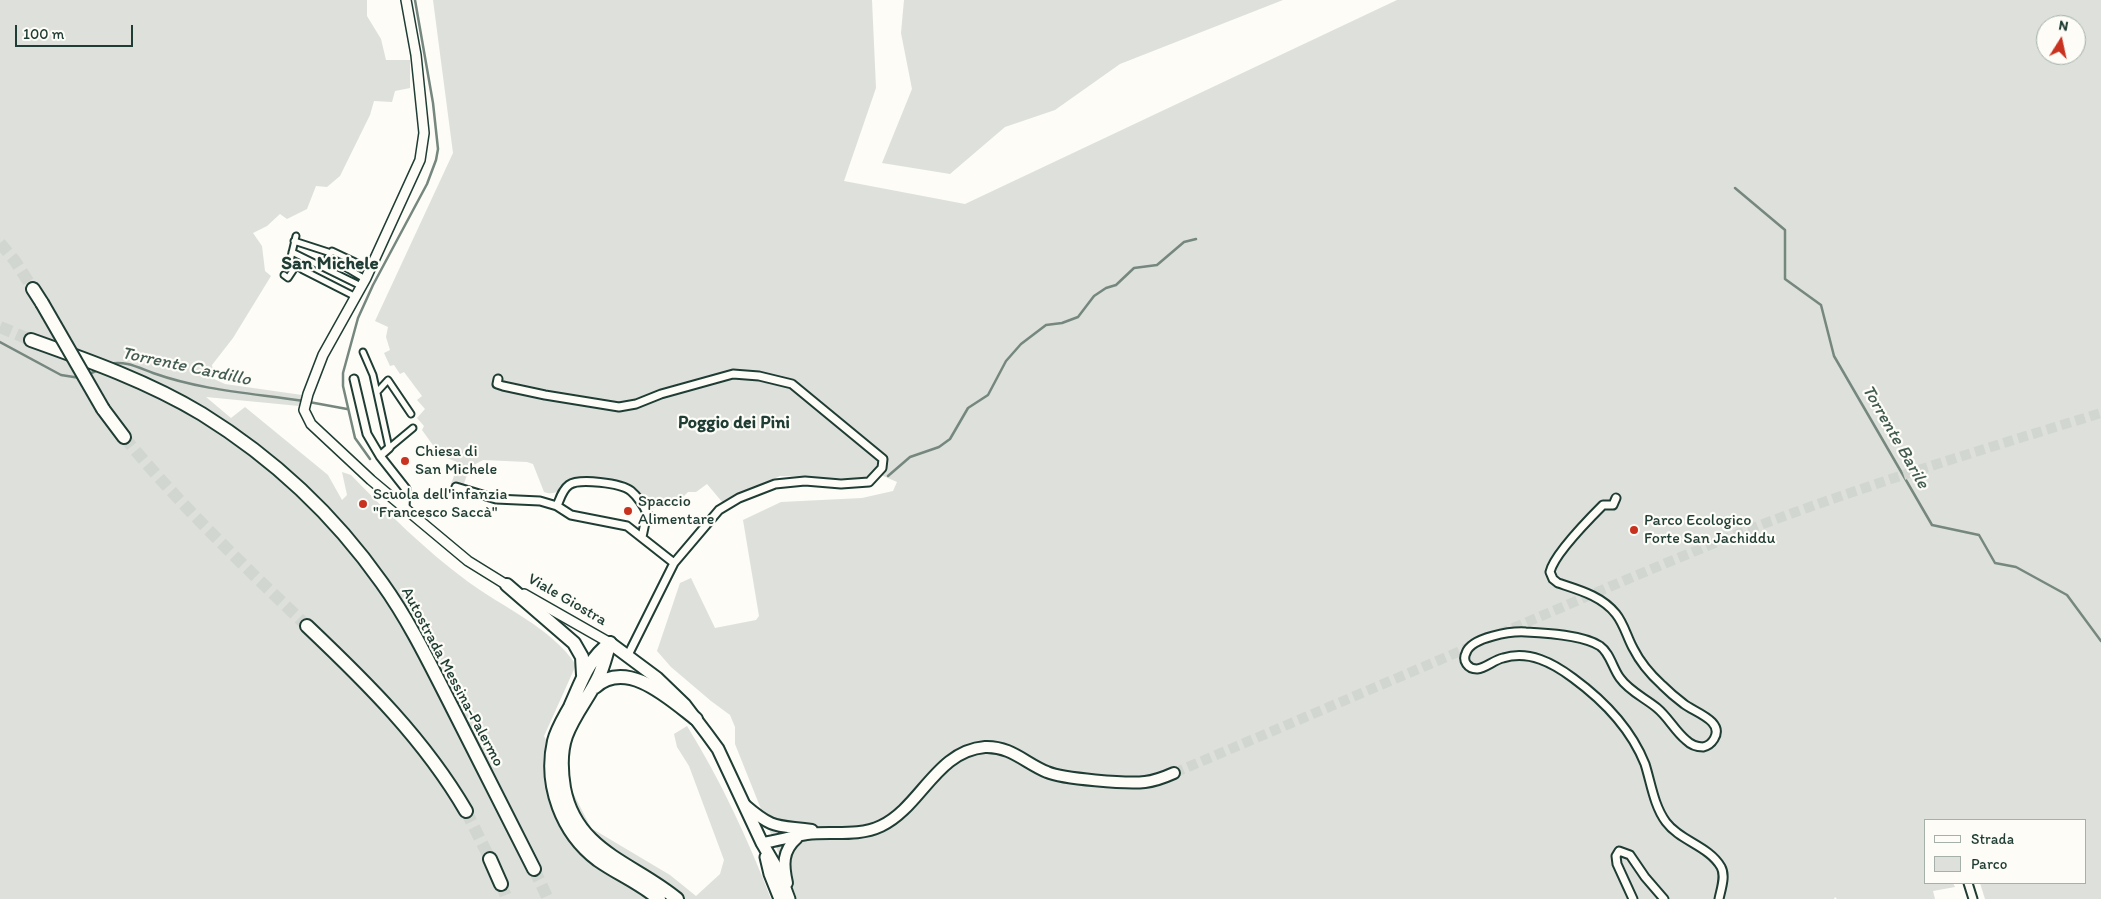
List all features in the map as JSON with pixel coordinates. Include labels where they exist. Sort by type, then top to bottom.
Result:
[{"type":"highway","points":[[33,289],[104,409],[124,437]]},
{"type":"highway","name":"Autostrada Messina-Palermo","points":[[31,340],[88,360],[159,390],[226,429],[299,488],[337,526],[373,570],[399,609],[431,667],[534,869]]},
{"type":"highway","points":[[506,584],[579,649],[586,688]]},
{"type":"highway","points":[[307,626],[372,689],[415,737],[444,776],[466,811]]},
{"type":"highway","points":[[610,643],[600,675],[586,688],[561,723],[554,740],[551,764],[552,784],[560,810],[580,843],[600,861],[668,892],[677,899]]},
{"type":"highway","points":[[586,688],[610,677],[629,676],[670,699],[696,719]]},
{"type":"highway","points":[[490,859],[501,884]]},
{"type":"highway","points":[[627,873],[659,899]]},
{"type":"main road","name":"Viale Giostra","points":[[610,643],[628,655],[664,685],[696,719],[718,749],[790,899]]},
{"type":"main road","points":[[762,844],[804,834],[858,832],[884,825],[898,814],[948,762],[962,753],[976,749],[992,747],[1008,750],[1043,770],[1066,777],[1139,783],[1155,780],[1174,773]]},
{"type":"main road","points":[[745,804],[769,824],[787,828],[830,832]]},
{"type":"main road","points":[[762,844],[776,832],[787,828]]},
{"type":"main road","points":[[790,899],[784,855],[790,843],[797,837]]},
{"type":"main road","name":"Viale Giostra","points":[[762,844],[770,874],[780,899]]},
{"type":"street","points":[[370,269],[332,251],[331,253],[295,238],[290,261],[296,266],[356,297],[370,269],[418,166],[423,140],[416,55],[406,0]]},
{"type":"street","points":[[292,252],[346,278],[363,283]]},
{"type":"street","points":[[328,257],[350,270],[363,283]]},
{"type":"street","points":[[284,275],[288,278],[296,266]]},
{"type":"street","name":"Viale Giostra","points":[[356,297],[323,355],[304,405],[305,414],[311,424],[371,480],[468,561],[610,643]]},
{"type":"street","points":[[363,352],[373,375],[389,448]]},
{"type":"street","points":[[498,379],[497,384],[503,386],[619,407],[636,404],[661,394],[733,374],[759,376],[792,384],[883,459],[882,468],[869,482],[841,484],[804,481],[775,484],[739,498],[718,510],[674,564],[628,655]]},
{"type":"street","points":[[354,379],[370,442],[406,489],[405,508]]},
{"type":"street","points":[[377,392],[388,380],[411,414]]},
{"type":"street","points":[[380,456],[413,428]]},
{"type":"street","points":[[556,506],[564,489],[573,483],[592,482],[627,489],[636,497],[647,514],[642,537]]},
{"type":"street","points":[[456,487],[496,499],[530,500],[556,506],[571,515],[627,526],[674,564]]},
{"type":"street","points":[[1616,498],[1613,505],[1602,505],[1554,560],[1550,572],[1553,579],[1558,583],[1594,596],[1615,613],[1635,653],[1647,670],[1683,704],[1701,714],[1713,724],[1716,734],[1713,742],[1698,747],[1684,739],[1657,708],[1621,680],[1603,648],[1590,642],[1548,633],[1520,632],[1503,634],[1471,646],[1465,653],[1466,662],[1473,668],[1478,669],[1501,658],[1512,656],[1543,659],[1555,664],[1596,695],[1626,730],[1634,743],[1644,762],[1663,819],[1675,832],[1710,856],[1721,867],[1724,877],[1719,899]]},
{"type":"street","points":[[1633,899],[1629,886],[1617,864],[1616,856],[1619,851],[1630,855],[1645,878],[1664,899]]},
{"type":"street","points":[[1968,884],[1973,899]]},
{"type":"green space","points":[[0,0],[367,0],[367,16],[381,39],[386,60],[410,60],[410,88],[395,91],[392,102],[374,101],[370,115],[340,176],[327,187],[316,186],[307,209],[287,219],[280,214],[267,226],[253,233],[262,246],[265,271],[271,276],[233,338],[212,365],[214,379],[225,384],[302,395],[299,406],[206,397],[231,418],[245,407],[328,475],[342,500],[347,495],[342,472],[351,475],[436,557],[481,591],[540,629],[566,652],[576,665],[544,736],[591,828],[670,875],[696,896],[720,874],[724,860],[689,766],[677,747],[674,734],[687,726],[733,811],[771,899],[0,899]]},
{"type":"green space","points":[[433,0],[872,0],[876,88],[844,181],[965,204],[1397,0],[2101,0],[2101,899],[1985,899],[1980,884],[2086,884],[2086,819],[1924,819],[1924,884],[1954,884],[1955,887],[1933,891],[1935,899],[1837,899],[1835,897],[1834,899],[797,899],[735,744],[735,727],[730,715],[671,667],[657,651],[680,583],[691,578],[715,628],[756,620],[759,616],[743,520],[781,502],[862,498],[893,491],[897,482],[872,471],[867,477],[854,479],[780,476],[723,503],[707,484],[696,492],[688,492],[682,498],[662,503],[649,510],[632,488],[567,483],[554,493],[544,492],[533,464],[527,462],[483,460],[470,467],[463,486],[451,484],[458,465],[457,462],[440,455],[422,430],[424,426],[417,418],[425,409],[417,400],[422,396],[404,372],[400,374],[394,365],[390,366],[384,353],[390,350],[386,337],[388,327],[375,321],[453,153]]},
{"type":"green space","points":[[904,0],[1283,0],[1120,64],[1055,110],[1005,127],[950,174],[882,163],[912,89],[901,33]]},
{"type":"waterway","points":[[370,459],[355,438],[343,386],[343,373],[358,318],[373,285],[427,184],[438,149],[433,103],[415,0]]},
{"type":"waterway","name":"Torrente Barile","points":[[1735,188],[1785,230],[1785,279],[1821,305],[1834,356],[1932,525],[1979,535],[1995,563],[2016,567],[2067,595],[2101,641]]},
{"type":"waterway","points":[[888,476],[910,457],[939,447],[950,439],[968,408],[988,395],[1006,361],[1021,344],[1046,325],[1062,323],[1078,317],[1094,296],[1106,288],[1116,285],[1134,268],[1157,265],[1184,242],[1196,239]]},
{"type":"waterway","name":"Torrente Cardillo","points":[[0,342],[61,375],[80,378]]},
{"type":"waterway","name":"Torrente Cardillo","points":[[109,364],[126,364],[172,379],[209,388],[304,401]]},
{"type":"waterway","name":"Torrente Cardillo","points":[[87,375],[98,370]]},
{"type":"waterway","name":"Torrente Cardillo","points":[[309,402],[347,409]]},
{"type":"tunnel","points":[[0,243],[15,261],[33,289]]},
{"type":"tunnel","points":[[0,327],[31,340]]},
{"type":"tunnel","points":[[1499,634],[1668,562],[1771,521],[1894,478],[2101,413]]},
{"type":"tunnel","points":[[124,437],[190,511],[307,626]]},
{"type":"tunnel","points":[[1174,773],[1477,644]]},
{"type":"tunnel","points":[[466,811],[490,859]]},
{"type":"tunnel","points":[[534,869],[548,899]]},
{"type":"tunnel","points":[[501,884],[507,899]]},
{"type":"place","name":"Chiesa di San Michele","points":[[405,461]]},
{"type":"place","name":"Scuola dell'infanzia \"Francesco Saccà\"","points":[[363,504]]},
{"type":"place","name":"Spaccio Alimentare","points":[[628,511]]},
{"type":"place","name":"Parco Ecologico Forte San Jachiddu","points":[[1634,530]]},
{"type":"district","name":"San Michele","points":[[330,264]]},
{"type":"district","name":"Poggio dei Pini","points":[[734,423]]}]
